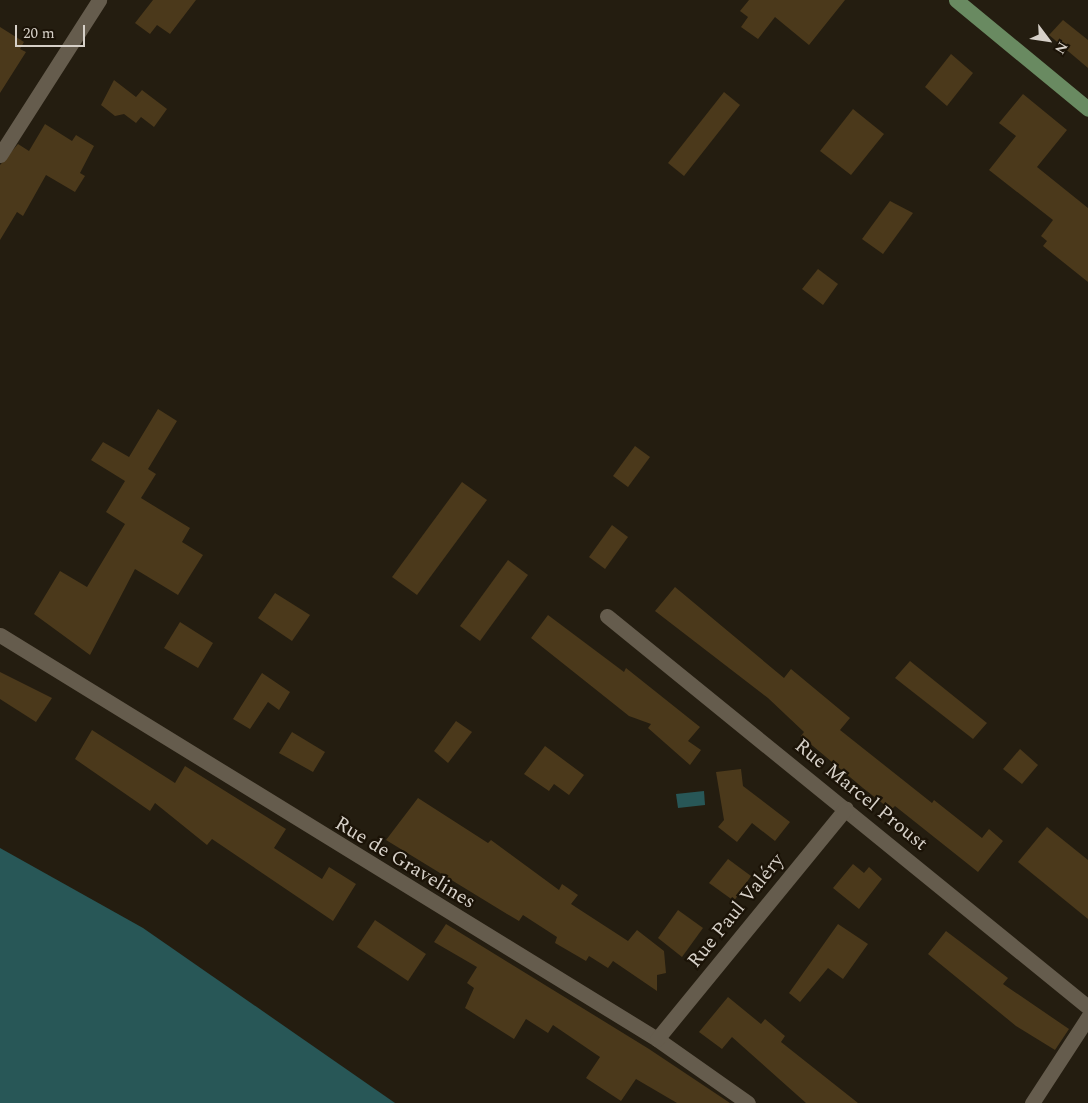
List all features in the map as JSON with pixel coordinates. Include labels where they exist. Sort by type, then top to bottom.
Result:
[{"type":"main road","points":[[956,0],[1088,109]]},
{"type":"street","points":[[0,155],[99,0]]},
{"type":"street","name":"Rue Marcel Proust","points":[[607,616],[846,808],[1088,1007]]},
{"type":"street","name":"Rue de Gravelines","points":[[0,635],[657,1038],[748,1103]]},
{"type":"street","name":"Rue Paul Valéry","points":[[657,1038],[846,808]]},
{"type":"street","points":[[1032,1103],[1088,1016]]},
{"type":"water","points":[[704,791],[705,805],[678,808],[676,794]]},
{"type":"water","points":[[0,848],[143,928],[395,1103],[0,1103]]},
{"type":"building","points":[[153,0],[196,0],[170,34],[157,25],[150,34],[135,23]]},
{"type":"building","points":[[749,0],[845,0],[809,45],[775,17],[758,39],[741,27],[748,17],[740,11]]},
{"type":"building","points":[[1063,20],[1088,40],[1088,68],[1049,35]]},
{"type":"building","points":[[0,27],[24,42],[20,49],[26,52],[0,93]]},
{"type":"building","points":[[951,54],[973,73],[947,106],[925,87]]},
{"type":"building","points":[[114,80],[136,97],[142,90],[167,109],[154,127],[141,117],[136,123],[124,114],[115,116],[101,105]]},
{"type":"building","points":[[724,92],[740,105],[684,176],[668,163]]},
{"type":"building","points":[[1023,94],[1067,130],[1037,167],[1088,208],[1088,282],[1043,246],[1047,241],[1041,236],[1053,220],[989,170],[1016,136],[999,123]]},
{"type":"building","points":[[853,109],[884,134],[851,175],[820,151]]},
{"type":"building","points":[[45,124],[72,141],[76,135],[94,146],[80,173],[85,176],[75,192],[46,175],[23,216],[17,212],[0,240],[0,165],[18,144],[29,151]]},
{"type":"building","points":[[890,201],[913,213],[883,254],[862,239]]},
{"type":"building","points":[[818,269],[838,284],[823,305],[802,289]]},
{"type":"building","points":[[158,409],[177,421],[148,469],[156,474],[141,498],[190,528],[182,542],[203,555],[178,595],[135,569],[90,655],[34,614],[60,571],[87,587],[125,524],[106,512],[125,481],[91,460],[103,442],[129,457]]},
{"type":"building","points":[[635,446],[650,457],[628,487],[613,476]]},
{"type":"building","points":[[462,482],[487,500],[417,595],[392,577]]},
{"type":"building","points":[[612,525],[628,537],[605,569],[589,557]]},
{"type":"building","points":[[508,560],[528,575],[480,641],[460,626]]},
{"type":"building","points":[[675,587],[784,678],[791,669],[850,718],[840,730],[932,803],[934,800],[982,838],[989,829],[1003,841],[978,872],[895,806],[891,810],[863,788],[801,736],[804,732],[768,698],[655,611]]},
{"type":"building","points":[[275,593],[310,615],[292,641],[258,618]]},
{"type":"building","points":[[548,615],[624,672],[626,668],[700,727],[688,741],[701,750],[690,765],[648,728],[651,724],[629,716],[531,638]]},
{"type":"building","points":[[180,622],[213,643],[198,668],[164,648]]},
{"type":"building","points":[[910,661],[987,723],[973,739],[895,678]]},
{"type":"building","points":[[0,672],[52,698],[36,722],[0,699]]},
{"type":"building","points":[[262,673],[290,692],[279,710],[268,702],[250,729],[233,719]]},
{"type":"building","points":[[456,721],[472,732],[448,763],[434,751]]},
{"type":"building","points":[[92,730],[175,783],[185,766],[286,829],[274,848],[322,879],[329,867],[356,884],[333,921],[212,839],[207,845],[155,803],[150,811],[75,759]]},
{"type":"building","points":[[292,732],[325,752],[313,772],[279,753]]},
{"type":"building","points":[[545,746],[584,775],[569,795],[554,784],[549,791],[524,774]]},
{"type":"building","points":[[1020,749],[1038,765],[1022,784],[1003,769]]},
{"type":"building","points":[[741,769],[743,786],[790,822],[775,841],[752,823],[737,842],[718,827],[724,820],[716,772]]},
{"type":"building","points":[[418,798],[488,843],[491,840],[559,890],[562,884],[578,895],[571,904],[628,941],[637,930],[664,951],[666,973],[657,975],[657,991],[613,961],[608,968],[589,956],[586,961],[555,943],[557,937],[523,915],[519,921],[386,840]]},
{"type":"building","points":[[1047,827],[1088,860],[1088,919],[1018,862]]},
{"type":"building","points":[[728,859],[751,876],[734,901],[709,883]]},
{"type":"building","points":[[853,864],[864,873],[869,867],[882,879],[859,909],[833,888]]},
{"type":"building","points":[[678,910],[703,928],[682,957],[658,938]]},
{"type":"building","points":[[375,920],[426,954],[408,981],[357,947]]},
{"type":"building","points":[[446,924],[649,1049],[730,1103],[677,1103],[636,1079],[621,1101],[586,1078],[600,1057],[553,1025],[548,1033],[526,1019],[514,1039],[465,1008],[474,988],[467,983],[477,967],[434,942]]},
{"type":"building","points":[[838,924],[868,944],[843,979],[828,968],[800,1002],[789,993]]},
{"type":"building","points":[[946,931],[1008,978],[1003,984],[1069,1029],[1055,1050],[1016,1026],[928,954]]},
{"type":"building","points":[[728,997],[761,1024],[765,1019],[785,1036],[781,1042],[858,1103],[806,1103],[732,1037],[722,1049],[699,1032]]}]
